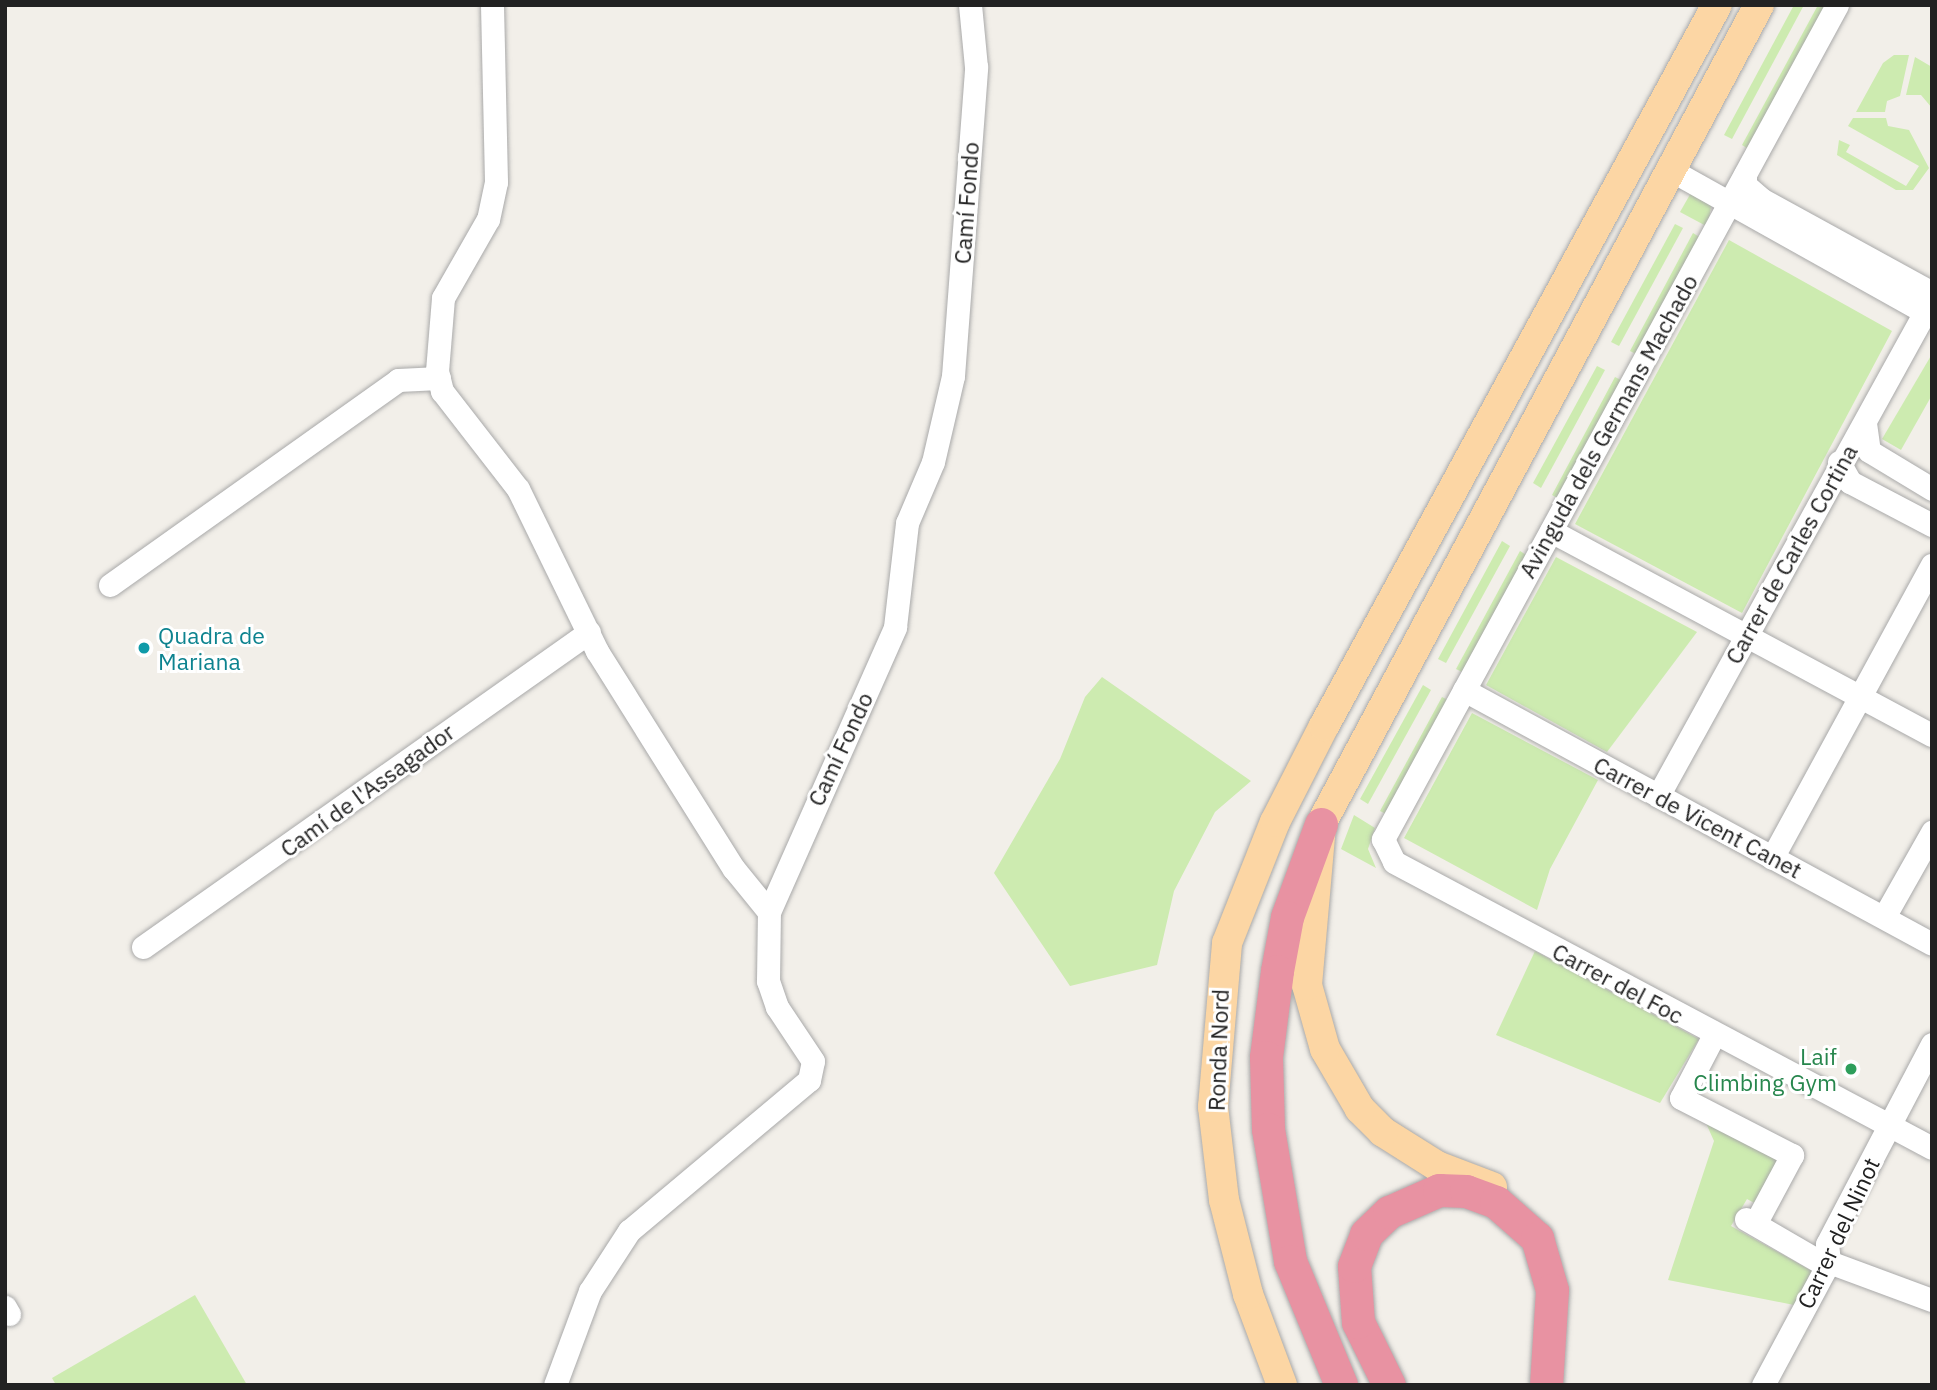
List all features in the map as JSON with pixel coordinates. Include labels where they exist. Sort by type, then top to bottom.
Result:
[{"type":"highway","points":[[1321,824],[1287,917],[1277,971],[1266,1057],[1268,1129],[1290,1261],[1342,1385]]},
{"type":"highway","points":[[1389,1385],[1358,1322],[1354,1266],[1366,1234],[1389,1212],[1439,1190],[1496,1202],[1537,1238],[1552,1290],[1546,1385]]},
{"type":"main road","name":"Ronda Nord","points":[[1282,1385],[1248,1294],[1224,1200],[1213,1107],[1215,1035],[1227,943],[1275,822],[1324,726],[1717,5]]},
{"type":"main road","points":[[1558,1385],[1561,1276],[1538,1223],[1495,1188],[1437,1166],[1383,1132],[1360,1109],[1325,1049],[1307,985],[1321,824],[1759,5]]},
{"type":"street","points":[[492,5],[496,182],[488,219],[443,298],[439,378],[518,489],[589,632],[734,869],[769,912]]},
{"type":"street","name":"Camí Fondo","points":[[555,1385],[590,1291],[629,1231],[708,1158],[808,1080],[813,1061],[777,1007],[768,981],[769,912],[895,627],[907,523],[933,462],[954,376],[976,67],[970,5]]},
{"type":"street","name":"Avinguda dels Germans Machado","points":[[1384,849],[1386,831],[1837,5]]},
{"type":"street","points":[[1669,169],[1930,307]]},
{"type":"street","points":[[1745,175],[1745,185],[1761,199],[1930,307]]},
{"type":"street","name":"Carrer de Carles Cortina","points":[[1658,796],[1839,462],[1866,423],[1930,307]]},
{"type":"street","points":[[110,585],[398,380],[439,378]]},
{"type":"street","points":[[1866,423],[1863,444],[1877,457],[1932,489]]},
{"type":"street","points":[[1854,485],[1848,473],[1856,459],[1877,457]]},
{"type":"street","points":[[1839,462],[1854,485],[1932,525]]},
{"type":"street","points":[[1551,531],[1932,735]]},
{"type":"street","points":[[1772,858],[1932,565]]},
{"type":"street","name":"Camí de l'Assagador","points":[[143,947],[589,632]]},
{"type":"street","name":"Carrer de Vicent Canet","points":[[1464,690],[1932,944]]},
{"type":"street","points":[[1884,918],[1932,832]]},
{"type":"street","name":"Carrer del Foc","points":[[1384,849],[1394,862],[1714,1035],[1932,1148]]},
{"type":"street","points":[[1714,1035],[1681,1098],[1792,1155],[1750,1221],[1828,1264],[1932,1300]]},
{"type":"street","name":"Carrer del Ninot","points":[[1763,1385],[1828,1264],[1828,1244],[1932,1044]]},
{"type":"green space","points":[[1794,5],[1804,5],[1732,139],[1724,135]]},
{"type":"green space","points":[[1818,5],[1829,5],[1750,150],[1742,145]]},
{"type":"green space","points":[[1894,55],[1909,55],[1900,96],[1887,101],[1885,112],[1856,112],[1883,63]]},
{"type":"green space","points":[[1915,57],[1932,67],[1932,108],[1921,95],[1906,95]]},
{"type":"green space","points":[[1853,118],[1886,118],[1888,126],[1909,130],[1929,168],[1913,190],[1896,190],[1837,155],[1839,140],[1850,145],[1846,152],[1906,186],[1919,166],[1848,126]]},
{"type":"green space","points":[[1692,191],[1711,206],[1708,227],[1680,212]]},
{"type":"green space","points":[[1675,224],[1683,228],[1619,346],[1611,342]]},
{"type":"green space","points":[[1693,233],[1701,238],[1638,355],[1630,351]]},
{"type":"green space","points":[[1729,240],[1892,331],[1742,613],[1575,524]]},
{"type":"green space","points":[[1932,354],[1932,395],[1901,450],[1882,439]]},
{"type":"green space","points":[[1597,366],[1605,370],[1541,488],[1533,483]]},
{"type":"green space","points":[[1615,377],[1623,381],[1559,499],[1552,495]]},
{"type":"green space","points":[[1502,541],[1510,546],[1446,663],[1438,659]]},
{"type":"green space","points":[[1520,551],[1528,556],[1464,673],[1456,669]]},
{"type":"green space","points":[[1556,557],[1697,632],[1607,752],[1486,685]]},
{"type":"green space","points":[[1102,677],[1251,781],[1215,812],[1174,891],[1157,965],[1070,986],[994,873],[1060,759],[1085,697]]},
{"type":"green space","points":[[1423,685],[1431,690],[1368,804],[1360,799]]},
{"type":"green space","points":[[1442,697],[1450,701],[1388,815],[1380,811]]},
{"type":"green space","points":[[1472,713],[1598,780],[1550,869],[1537,910],[1404,838]]},
{"type":"green space","points":[[1354,815],[1375,828],[1368,849],[1376,868],[1341,849]]},
{"type":"green space","points":[[1535,951],[1699,1039],[1660,1103],[1496,1035]]},
{"type":"green space","points":[[1705,1121],[1783,1158],[1758,1205],[1747,1199],[1731,1226],[1812,1271],[1794,1305],[1668,1280],[1714,1141]]},
{"type":"green space","points":[[195,1295],[247,1385],[56,1385],[52,1378]]},
{"type":"place","name":"Quadra de Mariana","points":[[144,648]]},
{"type":"place","name":"Laif Climbing Gym","points":[[1851,1069]]}]
